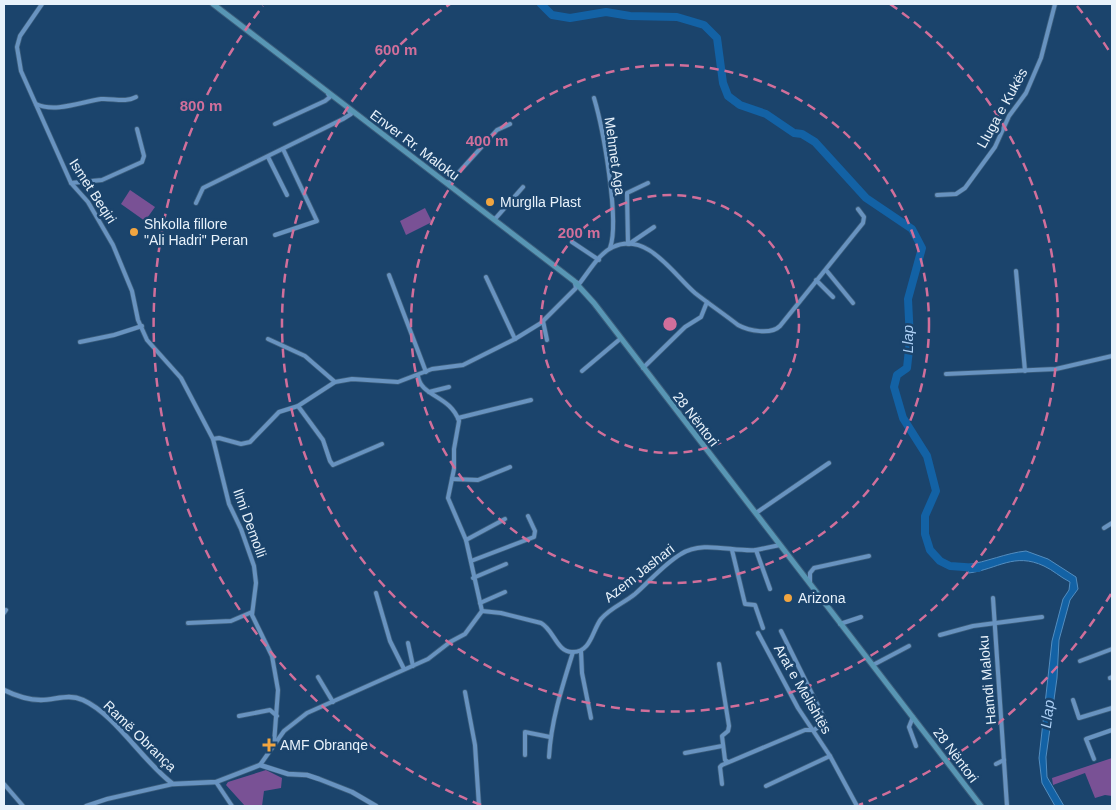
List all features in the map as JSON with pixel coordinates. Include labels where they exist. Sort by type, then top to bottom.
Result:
[{"type":"main road","name":"Enver Rr. Maloku","points":[[212,4],[574,281]]},
{"type":"main road","name":"28 Nëntori","points":[[574,281],[756,513],[981,806]]},
{"type":"street","name":"Ismet Beqiri","points":[[42,4],[22,30],[17,48],[20,71],[71,183],[88,202],[113,245],[132,291],[138,320]]},
{"type":"street","name":"Lluga e Kukës","points":[[937,195],[956,194],[965,188],[995,147],[1009,116],[1026,93],[1041,58],[1055,4]]},
{"type":"street","points":[[275,124],[330,98],[327,92]]},
{"type":"street","points":[[36,104],[50,108],[102,99],[132,100],[136,98]]},
{"type":"street","name":"Mehmet Aga","points":[[594,98],[605,141],[613,232],[610,248]]},
{"type":"street","points":[[196,203],[203,188],[347,117],[351,114],[348,108]]},
{"type":"street","points":[[443,180],[449,183],[497,130],[510,124]]},
{"type":"street","points":[[71,183],[102,180],[142,162],[144,156],[137,129]]},
{"type":"street","points":[[275,235],[317,221],[284,149]]},
{"type":"street","points":[[268,157],[287,196]]},
{"type":"street","points":[[628,244],[627,193],[648,183]]},
{"type":"street","points":[[488,216],[496,218],[523,187]]},
{"type":"street","points":[[628,244],[643,247],[655,254],[707,302],[741,327],[772,331],[780,326],[863,223],[863,215],[858,208]]},
{"type":"street","points":[[574,281],[580,284],[610,248],[628,244],[654,227]]},
{"type":"street","points":[[572,242],[599,260]]},
{"type":"street","points":[[826,270],[853,304]]},
{"type":"street","points":[[1016,271],[1025,371]]},
{"type":"street","points":[[389,275],[426,372]]},
{"type":"street","points":[[486,277],[515,339]]},
{"type":"street","points":[[816,280],[833,297]]},
{"type":"street","points":[[213,439],[247,443],[253,440],[279,412],[298,406],[335,382],[352,380],[398,382],[426,372],[463,365],[515,339],[544,321],[576,288],[574,281]]},
{"type":"street","points":[[643,368],[685,327],[701,317],[707,302]]},
{"type":"street","name":"Ilmi Demolli","points":[[138,320],[147,340],[181,378],[213,439],[229,504],[241,529],[254,566],[256,583],[252,612],[254,622],[274,663],[278,690],[274,744]]},
{"type":"street","points":[[544,321],[546,340]]},
{"type":"street","points":[[80,342],[114,335],[142,326]]},
{"type":"street","points":[[268,339],[305,356],[335,382]]},
{"type":"street","points":[[582,371],[620,339]]},
{"type":"street","points":[[946,374],[1056,369],[1112,356]]},
{"type":"street","points":[[418,376],[420,385],[445,402],[458,418],[452,479],[448,498],[467,542],[473,578],[482,611]]},
{"type":"street","points":[[429,392],[449,387]]},
{"type":"street","points":[[458,418],[531,400]]},
{"type":"street","points":[[298,406],[323,440],[333,465],[382,444]]},
{"type":"street","points":[[756,513],[829,463]]},
{"type":"street","points":[[452,479],[478,480],[510,467]]},
{"type":"street","points":[[471,561],[534,537],[535,531],[528,516]]},
{"type":"street","points":[[467,542],[505,519]]},
{"type":"street","points":[[1104,528],[1112,523]]},
{"type":"street","name":"Azem Jashari","points":[[581,651],[589,643],[604,616],[634,595],[681,554],[697,548],[756,550],[780,545]]},
{"type":"street","points":[[732,550],[745,604],[755,605],[762,628]]},
{"type":"street","points":[[756,550],[770,589]]},
{"type":"street","points":[[811,584],[810,573],[814,568],[869,556]]},
{"type":"street","points":[[473,578],[506,564]]},
{"type":"street","points":[[480,603],[505,592]]},
{"type":"street","points":[[376,593],[390,641],[404,669]]},
{"type":"street","name":"Hamdi Maloku","points":[[993,598],[1007,806]]},
{"type":"street","points":[[482,611],[501,613],[541,623],[547,626],[561,647],[573,652],[581,651],[582,673],[591,718]]},
{"type":"street","points":[[376,806],[347,790],[318,779],[288,774],[260,765],[274,744],[296,720],[312,710],[428,659],[450,642],[463,636],[482,611]]},
{"type":"street","points":[[188,623],[232,621],[252,612]]},
{"type":"street","points":[[840,624],[861,617]]},
{"type":"street","points":[[940,635],[1042,617]]},
{"type":"street","points":[[722,784],[720,767],[728,762],[805,730],[814,730],[826,722],[781,631]]},
{"type":"street","name":"Arat e Melishtës","points":[[758,633],[798,708],[830,756],[857,806]]},
{"type":"street","points":[[408,643],[413,666]]},
{"type":"street","points":[[873,665],[909,646]]},
{"type":"street","points":[[1080,661],[1112,649]]},
{"type":"street","points":[[549,757],[550,737],[573,652]]},
{"type":"street","points":[[718,664],[729,726],[728,731],[722,736],[725,760],[728,762]]},
{"type":"street","points":[[318,677],[333,702]]},
{"type":"street","name":"Ramë Obrança","points":[[4,690],[32,700],[67,696],[86,702],[131,741],[160,774],[173,784],[216,782],[260,765]]},
{"type":"street","points":[[465,692],[475,745],[479,806]]},
{"type":"street","points":[[1073,700],[1079,718],[1112,708]]},
{"type":"street","points":[[239,716],[270,710],[277,716]]},
{"type":"street","name":"28 Nëntori","points":[[913,717],[909,727],[916,746]]},
{"type":"street","points":[[1094,759],[1086,738],[1112,730]]},
{"type":"street","points":[[525,755],[525,732],[550,737]]},
{"type":"street","points":[[685,753],[722,746]]},
{"type":"street","points":[[766,786],[830,756]]},
{"type":"street","points":[[996,764],[1004,760]]},
{"type":"street","points":[[216,782],[232,806]]},
{"type":"street","points":[[4,784],[23,806]]},
{"type":"street","points":[[86,806],[107,799],[173,784]]},
{"type":"shaded area","points":[[130,190],[155,207],[145,221],[121,204]]},
{"type":"shaded area","points":[[425,208],[432,222],[406,235],[400,221]]},
{"type":"shaded area","points":[[1112,758],[1112,796],[1105,795],[1095,798],[1085,773],[1053,785],[1052,778]]},
{"type":"shaded area","points":[[266,770],[282,778],[281,788],[264,791],[262,806],[245,806],[226,785],[228,782]]},
{"type":"water","points":[[1026,551],[1048,559],[1076,577],[1078,589],[1070,600],[1059,640],[1057,678],[1046,757],[1047,777],[1064,806],[1055,806],[1042,783],[1039,758],[1052,641],[1063,599],[1069,590],[1070,582],[1033,562],[1015,561],[969,573],[966,565]]},
{"type":"waterway","name":"Llap","points":[[541,4],[552,15],[570,18],[606,12],[630,16],[677,17],[704,25],[717,38],[723,83],[728,96],[740,105],[766,114],[794,133],[802,134],[815,142],[866,198],[912,229],[922,248],[908,299],[910,340],[907,368],[897,375],[894,387],[903,418],[927,456],[936,491],[925,516],[925,534],[930,550],[940,561],[950,566],[978,568]]},
{"type":"place","name":"Murglla Plast","points":[[490,202]]},
{"type":"place","name":"Shkolla fillore \"Ali Hadri\" Peran","points":[[134,232]]},
{"type":"place","name":"Arizona","points":[[788,598]]},
{"type":"place","name":"AMF Obranqe","points":[[269,745]]}]
